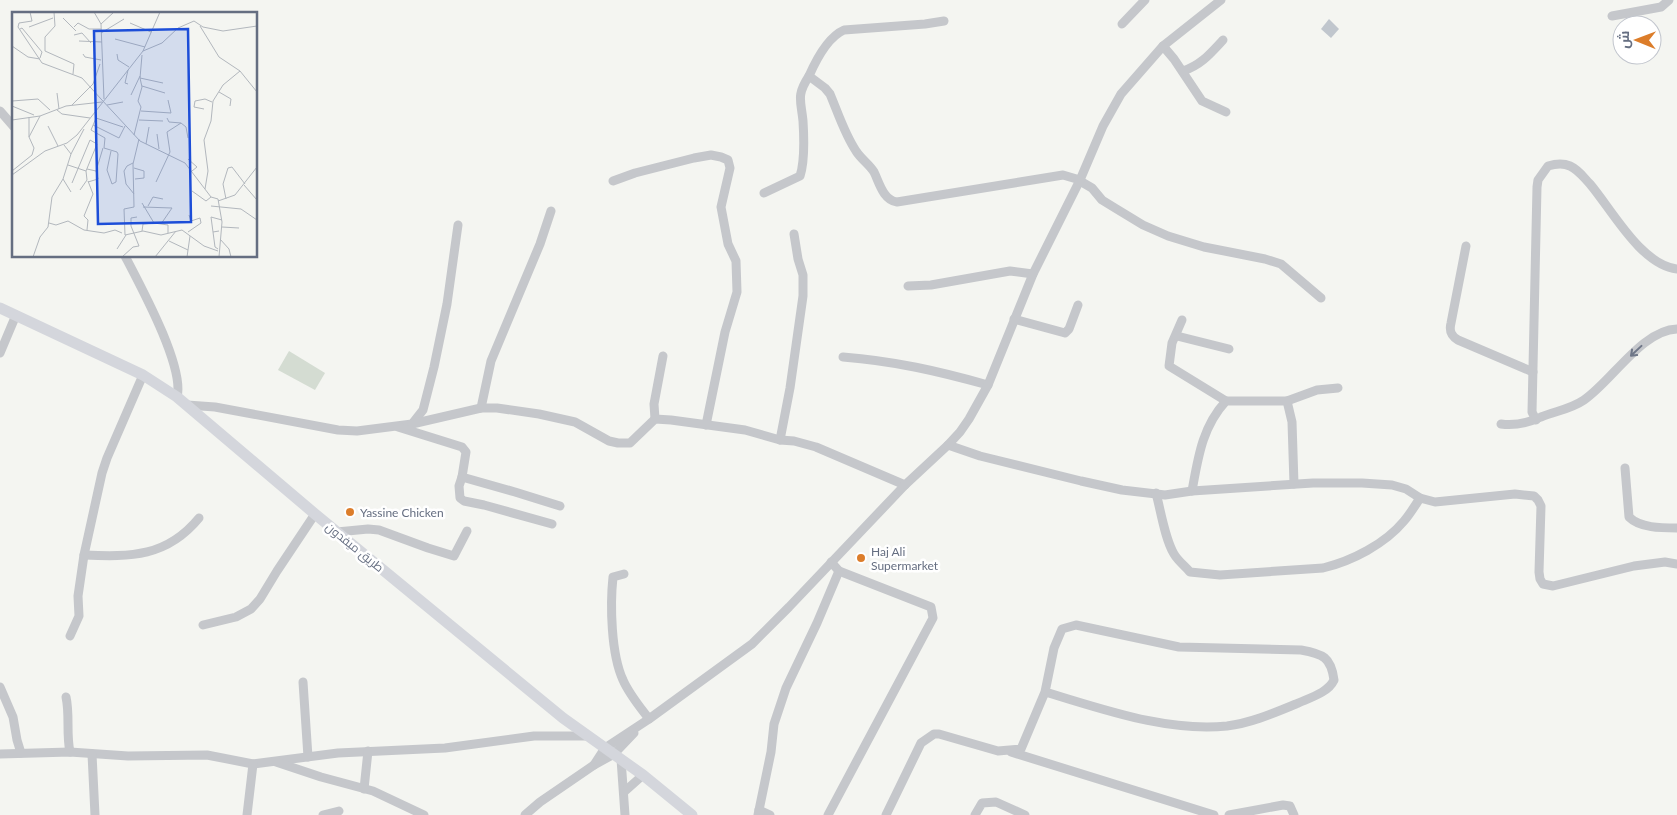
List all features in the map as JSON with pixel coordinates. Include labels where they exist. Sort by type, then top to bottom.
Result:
[{"type":"main road","name":"طريق ميفدون","points":[[0,308],[143,375],[187,405],[315,514],[563,718],[644,775],[692,815]]},
{"type":"street","points":[[1122,24],[1145,0]]},
{"type":"street","points":[[525,815],[540,802],[613,754],[649,719],[752,644],[790,607],[905,484],[948,445],[969,419],[988,385],[1033,274],[1080,181],[1103,126],[1121,94],[1163,46],[1221,0]]},
{"type":"street","points":[[1617,15],[1661,7],[1669,0]]},
{"type":"street","points":[[764,193],[800,176],[803,167],[803,119],[799,104],[803,87],[823,52],[837,34],[844,30],[944,21]]},
{"type":"street","points":[[1183,72],[1195,67],[1223,40]]},
{"type":"street","points":[[1163,46],[1202,101],[1226,112]]},
{"type":"street","points":[[809,76],[830,94],[852,145],[868,164],[883,192],[893,202],[1062,175],[1080,181],[1092,188],[1102,200],[1143,225],[1168,236],[1204,247],[1265,258],[1281,264],[1321,298]]},
{"type":"street","points":[[0,110],[12,125]]},
{"type":"street","points":[[613,182],[641,171],[694,158],[711,155],[721,156],[728,160],[730,168],[721,207],[728,244],[736,261],[737,292],[725,332],[706,425]]},
{"type":"street","points":[[1536,420],[1532,412],[1537,187],[1538,180],[1548,166],[1562,164],[1578,171],[1600,196],[1625,232],[1640,247],[1664,265],[1677,268]]},
{"type":"street","points":[[481,408],[491,361],[540,244],[551,211]]},
{"type":"street","points":[[412,424],[423,410],[434,366],[447,304],[458,225]]},
{"type":"street","points":[[780,440],[790,388],[803,296],[803,275],[794,234]]},
{"type":"street","points":[[1466,246],[1450,334],[1458,340],[1533,372]]},
{"type":"street","points":[[126,258],[146,295],[165,338],[178,385],[177,398]]},
{"type":"street","points":[[908,286],[1010,271],[1033,274]]},
{"type":"street","points":[[1014,319],[1065,333],[1069,329],[1078,305]]},
{"type":"street","points":[[0,353],[16,315]]},
{"type":"street","points":[[1182,320],[1172,344],[1169,366],[1226,401],[1287,401],[1317,390],[1338,388]]},
{"type":"street","points":[[1501,424],[1518,425],[1582,402],[1595,392],[1652,336],[1661,331],[1677,329]]},
{"type":"street","points":[[1176,336],[1229,349]]},
{"type":"street","points":[[655,419],[654,404],[663,356]]},
{"type":"street","points":[[843,357],[930,369],[988,385]]},
{"type":"street","points":[[70,636],[79,616],[78,596],[84,555],[107,458],[143,375]]},
{"type":"street","points":[[1192,491],[1203,438],[1215,412],[1226,401]]},
{"type":"street","points":[[1287,401],[1292,422],[1294,484]]},
{"type":"street","points":[[187,405],[215,406],[338,430],[357,431],[412,424],[481,408],[539,414],[575,422],[614,443],[630,442],[655,419],[671,420],[745,430],[780,440],[794,441],[816,447],[905,484]]},
{"type":"street","points":[[395,426],[462,447],[466,452],[459,486],[460,498],[464,501],[552,524]]},
{"type":"street","points":[[948,445],[980,456],[1081,481],[1122,490],[1165,495],[1192,491],[1313,483],[1392,485],[1406,489],[1420,498],[1435,502],[1515,494],[1534,496],[1541,506],[1540,580],[1547,586],[1634,566],[1665,562],[1677,564]]},
{"type":"street","points":[[1625,468],[1629,517],[1634,522],[1642,524],[1660,528],[1677,528]]},
{"type":"street","points":[[462,478],[560,506]]},
{"type":"street","points":[[1156,494],[1167,537],[1175,554],[1190,572],[1220,576],[1323,568],[1354,558],[1378,544],[1403,522],[1420,498]]},
{"type":"street","points":[[203,625],[236,617],[251,609],[260,599],[276,571],[315,514]]},
{"type":"street","points":[[84,555],[138,554],[161,548],[175,542],[199,518]]},
{"type":"street","points":[[337,532],[368,529],[379,530],[454,556],[467,531]]},
{"type":"street","points":[[828,815],[933,618],[931,607],[838,571],[831,562]]},
{"type":"street","points":[[770,815],[759,812],[771,752],[774,724],[786,688],[817,623],[838,571]]},
{"type":"street","points":[[624,574],[613,577],[611,594],[619,671],[624,683],[649,719]]},
{"type":"street","points":[[886,815],[921,743],[934,734],[989,749],[1021,749],[1044,692],[1058,637],[1062,629],[1076,625],[1179,647],[1302,650],[1318,653],[1327,659],[1332,669],[1334,680],[1328,689],[1278,712],[1229,726],[1161,723],[1104,710],[1044,692]]},
{"type":"street","points":[[303,682],[308,757]]},
{"type":"street","points":[[0,687],[13,717],[16,740],[21,753]]},
{"type":"street","points":[[66,696],[68,706],[67,732],[70,752]]},
{"type":"street","points":[[551,736],[562,733],[564,729],[563,718]]},
{"type":"street","points":[[0,754],[70,752],[157,757],[207,755],[253,764],[368,751],[445,748],[519,738],[588,736]]},
{"type":"street","points":[[1007,750],[1214,815]]},
{"type":"street","points":[[364,789],[368,751]]},
{"type":"street","points":[[92,754],[95,815]]},
{"type":"street","points":[[613,754],[624,792],[625,815]]},
{"type":"street","points":[[274,761],[373,791],[424,815]]},
{"type":"street","points":[[247,815],[253,764]]},
{"type":"street","points":[[624,792],[644,775]]},
{"type":"street","points":[[975,815],[982,803],[996,802],[1025,815]]},
{"type":"street","points":[[1229,815],[1283,805],[1290,806],[1294,815]]},
{"type":"street","points":[[323,815],[339,812]]},
{"type":"shaded area","points":[[1329,19],[1339,29],[1331,38],[1321,29]]},
{"type":"shaded area","points":[[289,351],[325,373],[315,390],[278,370]]},
{"type":"place","name":"Yassine Chicken","points":[[350,512]]},
{"type":"place","name":"Haj Ali Supermarket","points":[[861,558]]}]
